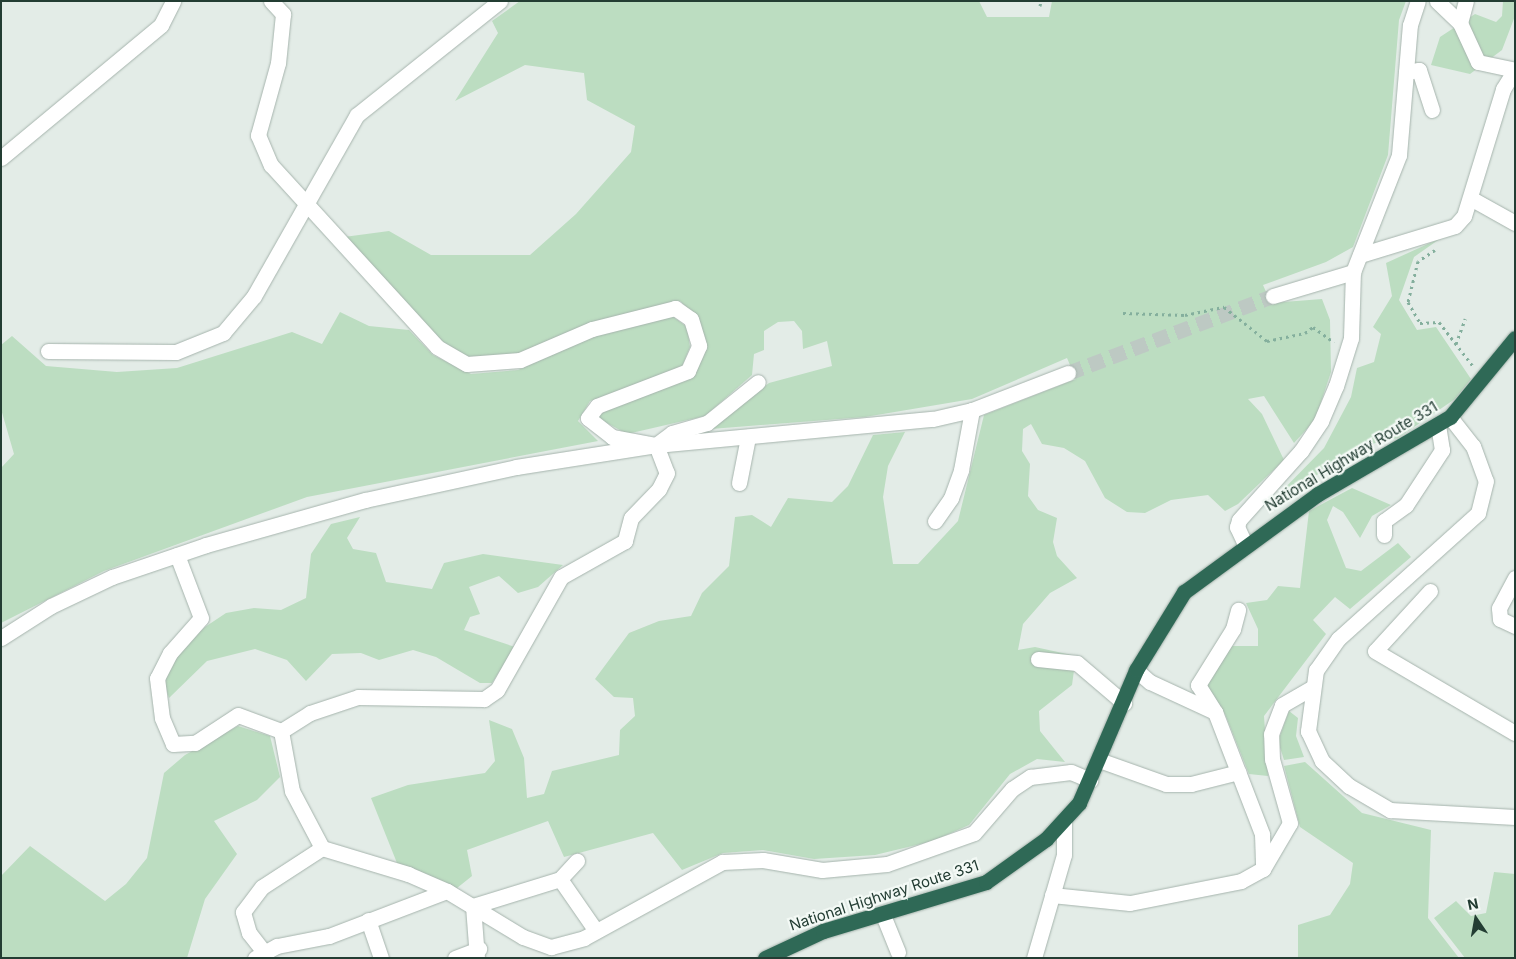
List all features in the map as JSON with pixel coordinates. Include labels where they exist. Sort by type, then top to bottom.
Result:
[{"type":"highway","name":"National Highway Route 331","points":[[766,958],[806,937],[986,882],[1064,822],[1090,780],[1124,703],[1136,670],[1184,592],[1245,544],[1318,494],[1444,421],[1482,379],[1515,338]]},
{"type":"street","points":[[1,158],[161,25],[173,1]]},
{"type":"street","points":[[271,1],[283,14],[278,63],[258,135],[271,165],[437,347],[467,364],[520,360],[592,329],[675,308],[691,319],[699,346],[688,371],[597,406],[588,418],[612,437],[656,445],[672,433],[708,423],[758,382]]},
{"type":"street","points":[[48,351],[176,352],[222,332],[254,296],[305,202],[357,114],[500,1]]},
{"type":"street","points":[[1245,544],[1237,527],[1239,520],[1301,451],[1321,420],[1346,352],[1353,272],[1399,156],[1410,25],[1418,1]]},
{"type":"street","points":[[1360,255],[1455,226],[1472,199],[1513,75],[1478,62],[1460,23],[1437,1]]},
{"type":"street","points":[[1460,23],[1466,1]]},
{"type":"street","points":[[1406,72],[1419,70],[1432,110]]},
{"type":"street","points":[[1472,199],[1515,223]]},
{"type":"street","points":[[1273,296],[1353,272]]},
{"type":"street","points":[[1,638],[51,606],[177,555],[365,500],[516,467],[656,445],[933,419],[972,410],[1068,373]]},
{"type":"street","points":[[935,521],[951,498],[962,470],[972,410]]},
{"type":"street","points":[[1384,535],[1384,521],[1406,506],[1442,450],[1444,421]]},
{"type":"street","points":[[1444,421],[1473,446],[1486,481],[1478,513],[1338,639],[1316,670],[1312,688],[1308,731],[1322,761],[1349,786],[1390,810],[1515,817]]},
{"type":"street","points":[[739,483],[748,437]]},
{"type":"street","points":[[177,555],[201,618],[170,653],[157,678],[162,718],[173,744],[196,743],[238,715],[281,730],[310,713],[358,697],[484,699],[497,690],[561,578],[625,541],[631,518],[659,489],[667,473],[656,445]]},
{"type":"street","points":[[1515,578],[1499,608],[1500,618],[1515,626]]},
{"type":"street","points":[[1430,591],[1375,651],[1515,733]]},
{"type":"street","points":[[1238,610],[1233,629],[1198,685],[1216,712],[1262,834],[1263,869]]},
{"type":"street","points":[[1038,659],[1077,662],[1124,703]]},
{"type":"street","points":[[1136,670],[1150,682],[1216,712]]},
{"type":"street","points":[[1052,896],[1130,903],[1241,880],[1263,869],[1290,823],[1272,759],[1271,734],[1282,705],[1312,688]]},
{"type":"street","points":[[281,730],[292,791],[322,848],[408,874],[447,891],[523,937],[551,947],[596,931],[722,862],[763,860],[822,870],[887,864],[974,833],[1012,789],[1030,777],[1071,772],[1090,780]]},
{"type":"street","points":[[1099,760],[1166,784],[1191,784],[1238,772]]},
{"type":"street","points":[[1034,958],[1064,855],[1064,822]]},
{"type":"street","points":[[322,848],[262,888],[243,912],[249,933],[260,955],[329,936],[447,891]]},
{"type":"street","points":[[472,906],[560,879],[577,861]]},
{"type":"street","points":[[560,879],[596,931]]},
{"type":"street","points":[[455,958],[478,954],[472,906]]},
{"type":"street","points":[[883,915],[898,952]]},
{"type":"street","points":[[368,920],[381,958]]},
{"type":"path","points":[[1441,246],[1418,261],[1408,302],[1420,323],[1439,322],[1482,379]]},
{"type":"path","points":[[1123,313],[1185,315],[1224,307],[1267,341],[1305,333],[1313,327],[1346,352]]},
{"type":"path","points":[[1456,345],[1466,319]]},
{"type":"green space","points":[[520,1],[979,1],[987,17],[1049,17],[1052,1],[1406,1],[1399,20],[1388,155],[1353,247],[1326,262],[1263,285],[1271,303],[1322,299],[1330,320],[1331,372],[1315,420],[1294,443],[1264,396],[1248,399],[1262,414],[1284,460],[1238,504],[1225,511],[1208,495],[1171,500],[1145,513],[1127,512],[1105,498],[1085,461],[1064,448],[1042,444],[1031,424],[1023,429],[1022,451],[1030,464],[1028,496],[1038,510],[1057,518],[1053,542],[1057,556],[1077,578],[1050,593],[1023,624],[1018,650],[1035,647],[1076,656],[1072,685],[1039,711],[1040,731],[1065,762],[1037,759],[1010,774],[969,825],[933,841],[875,855],[814,859],[763,850],[723,853],[682,870],[653,833],[564,857],[548,821],[467,850],[472,876],[457,888],[397,863],[371,798],[408,785],[485,773],[495,761],[489,720],[512,729],[524,758],[527,798],[544,794],[552,771],[619,755],[620,730],[635,716],[633,698],[614,697],[595,679],[629,633],[659,621],[691,616],[702,593],[729,566],[735,517],[752,515],[771,527],[788,498],[832,502],[848,486],[873,435],[905,432],[888,466],[883,497],[893,564],[918,564],[958,521],[984,415],[1076,379],[1067,358],[972,399],[865,417],[711,429],[769,383],[832,366],[827,341],[803,349],[802,331],[794,321],[778,322],[764,331],[764,350],[754,354],[752,375],[705,416],[627,434],[598,418],[602,412],[691,378],[706,347],[698,318],[680,301],[588,324],[517,354],[468,357],[439,342],[344,237],[389,231],[431,255],[530,255],[576,214],[631,152],[635,126],[587,100],[584,73],[525,65],[455,101],[498,33],[492,21]]},
{"type":"green space","points":[[1503,1],[1515,1],[1515,16],[1502,50],[1470,74],[1431,65],[1440,37],[1475,14],[1496,22],[1502,16]]},
{"type":"green space","points":[[1441,238],[1414,257],[1399,300],[1417,330],[1436,327],[1471,379],[1455,399],[1398,438],[1375,443],[1275,498],[1324,448],[1351,397],[1357,368],[1374,362],[1381,334],[1373,327],[1392,296],[1386,263]]},
{"type":"green space","points":[[340,312],[369,326],[409,330],[433,355],[471,374],[518,370],[595,336],[672,316],[687,327],[690,347],[681,369],[590,401],[578,421],[598,441],[307,497],[104,571],[1,623],[1,468],[14,454],[1,409],[1,345],[12,336],[46,366],[117,372],[177,368],[292,332],[322,344]]},
{"type":"green space","points":[[1352,488],[1391,505],[1372,516],[1360,538],[1343,512],[1333,506],[1327,520],[1346,568],[1361,571],[1398,543],[1411,557],[1350,609],[1335,597],[1313,620],[1326,634],[1264,716],[1268,776],[1249,774],[1225,714],[1204,686],[1229,646],[1258,646],[1258,629],[1246,603],[1267,600],[1278,586],[1300,588],[1309,511]]},
{"type":"green space","points":[[360,517],[347,538],[353,549],[376,553],[386,582],[432,589],[444,563],[483,554],[563,565],[538,587],[518,593],[499,576],[469,587],[480,614],[470,617],[464,630],[515,647],[492,683],[480,683],[436,657],[413,650],[379,660],[361,653],[332,654],[306,681],[287,660],[255,649],[207,661],[169,698],[163,680],[173,657],[205,627],[226,613],[254,608],[281,610],[306,598],[311,554],[331,524]]},
{"type":"green space","points":[[1289,711],[1298,718],[1296,736],[1304,757],[1284,760],[1278,741]]},
{"type":"green space","points":[[238,726],[270,736],[280,777],[257,800],[214,821],[237,854],[205,899],[187,958],[1,958],[1,876],[30,846],[105,901],[126,884],[147,858],[164,773],[185,755]]},
{"type":"green space","points":[[1305,762],[1362,813],[1431,830],[1428,918],[1459,958],[1298,958],[1298,925],[1330,915],[1350,884],[1353,863],[1300,827],[1284,766]]},
{"type":"green space","points":[[1494,872],[1515,874],[1515,958],[1465,958],[1434,918],[1456,901],[1471,916],[1486,913]]},
{"type":"tunnel","points":[[1068,373],[1273,296]]}]
